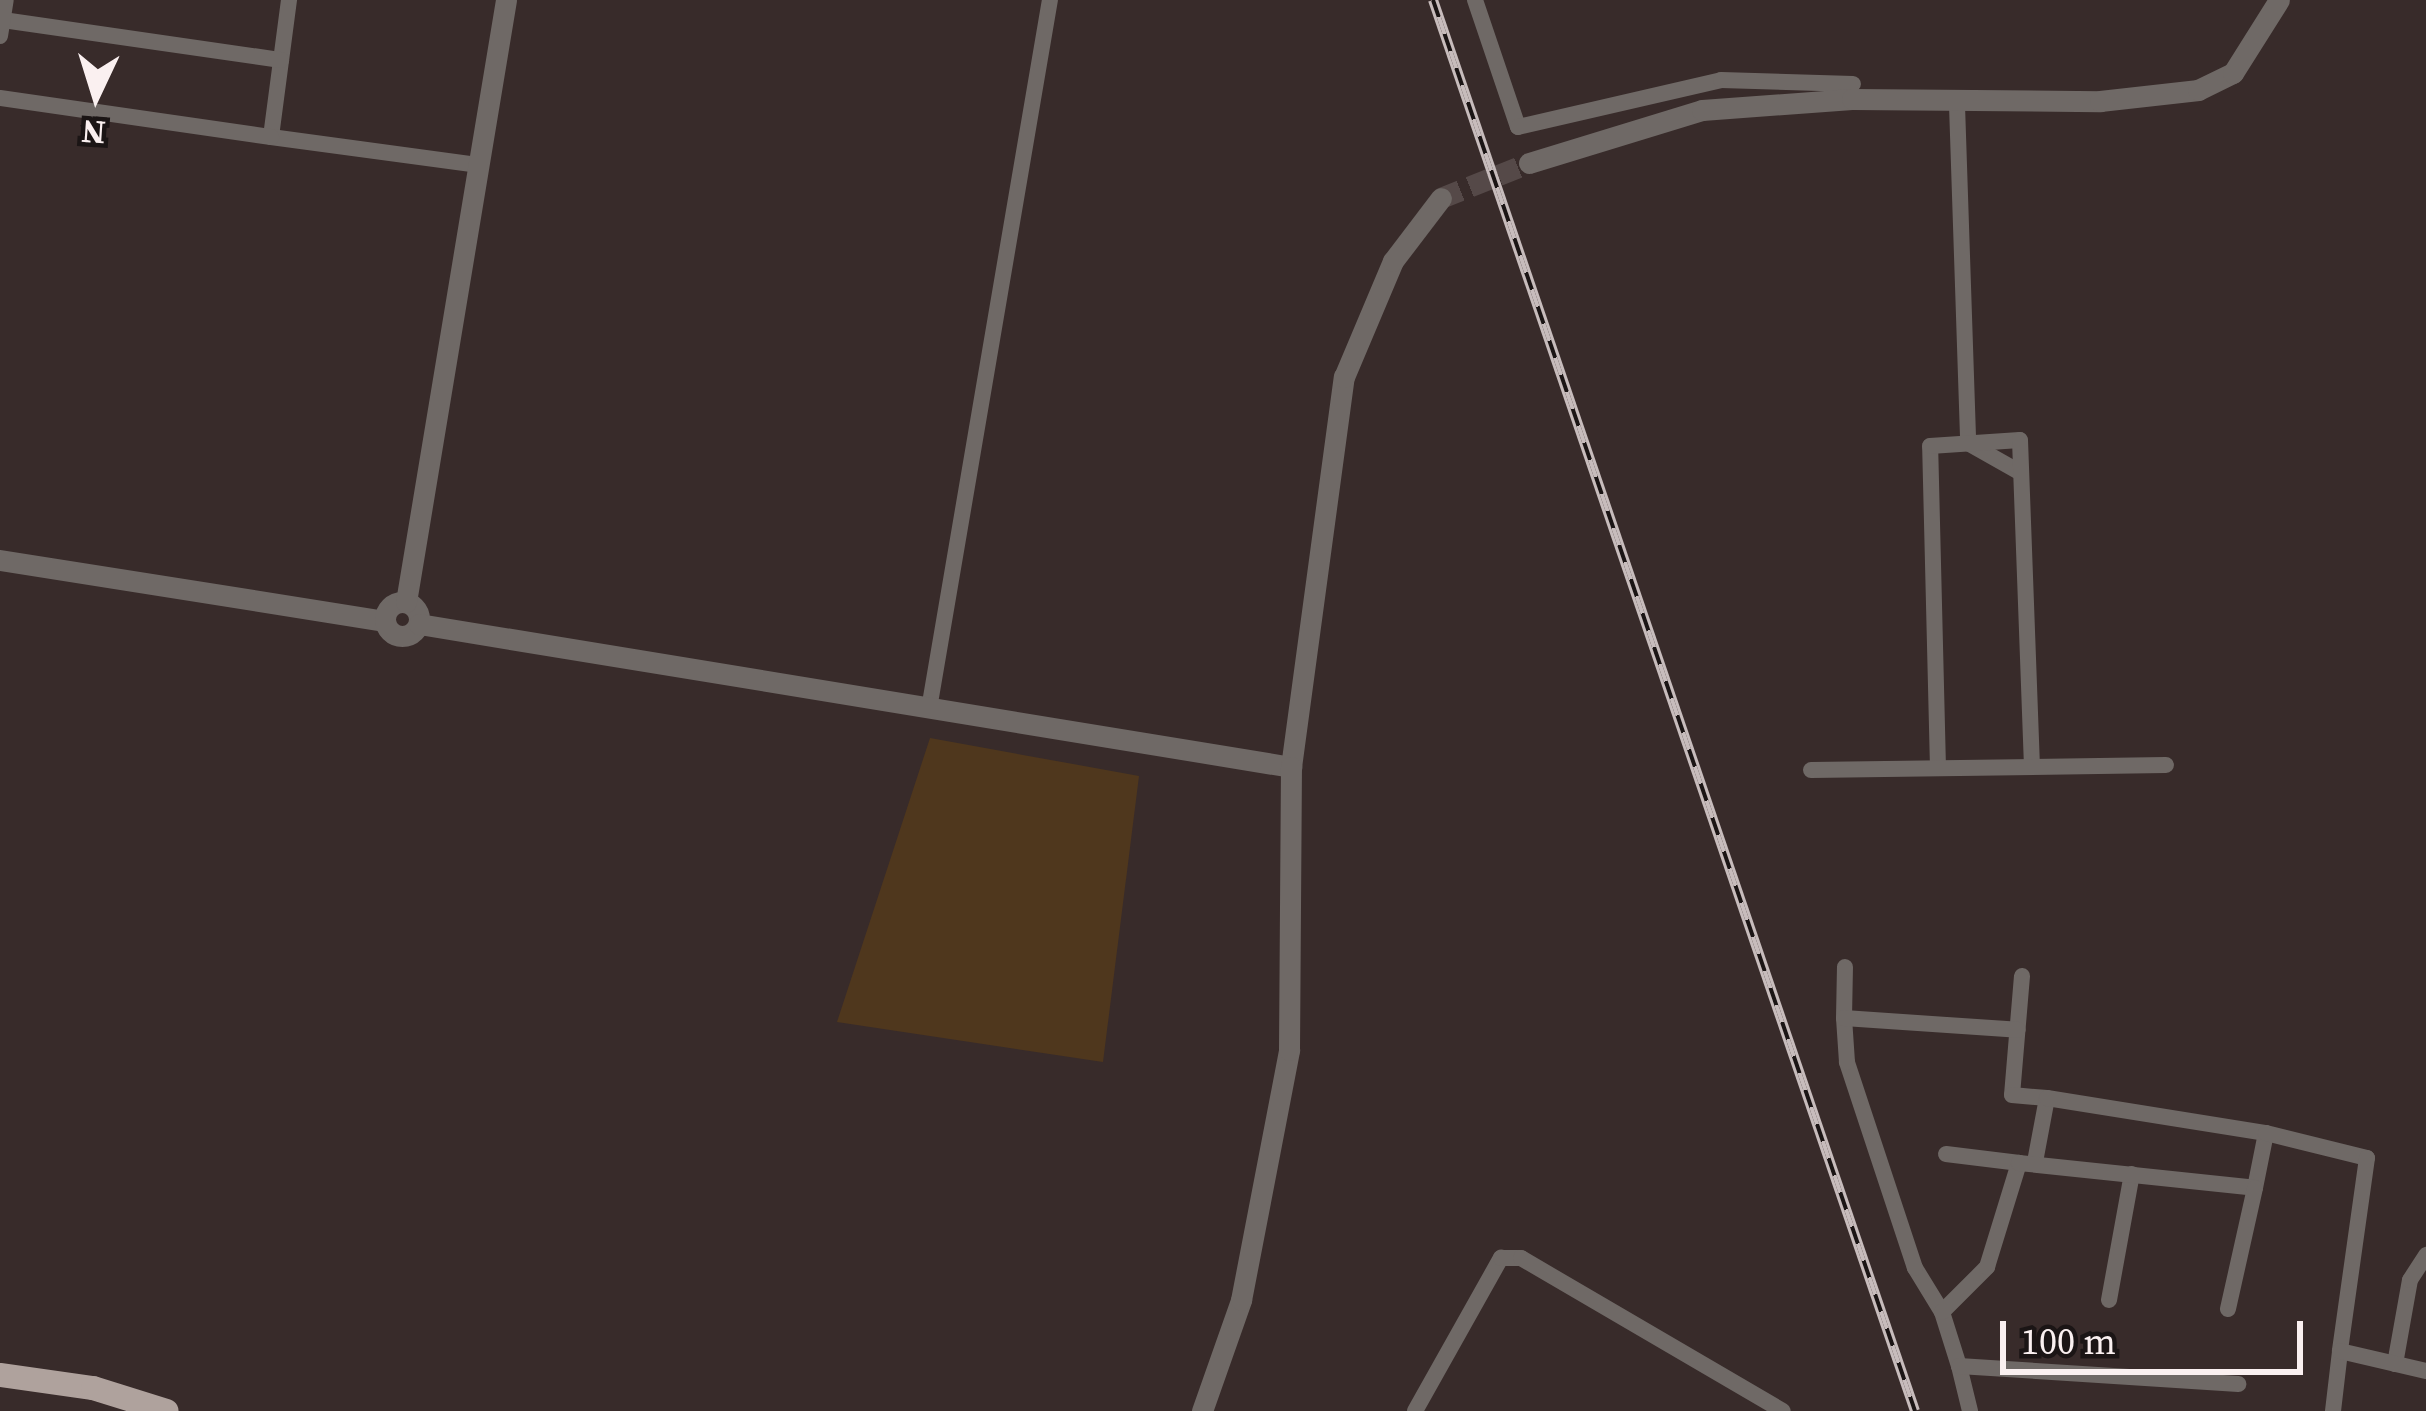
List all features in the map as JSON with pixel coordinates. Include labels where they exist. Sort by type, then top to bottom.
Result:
[{"type":"main road","points":[[0,1375],[93,1388],[167,1411]]},
{"type":"street","points":[[6,0],[2,28],[281,60]]},
{"type":"street","points":[[272,137],[289,0]]},
{"type":"street","points":[[418,624],[406,602],[506,0]]},
{"type":"street","points":[[929,709],[1050,0]]},
{"type":"street","points":[[1475,0],[1518,127],[1721,80],[1852,84]]},
{"type":"street","points":[[1529,163],[1702,110],[1852,99],[1958,105],[2198,90],[2233,73],[2279,0]]},
{"type":"street","points":[[0,98],[477,165]]},
{"type":"street","points":[[1958,105],[1968,443]]},
{"type":"street","points":[[1202,1411],[1241,1300],[1289,1050],[1291,767],[1344,377],[1393,261],[1441,198]]},
{"type":"street","points":[[1938,768],[1930,446],[2020,440],[2032,767]]},
{"type":"street","points":[[1968,443],[2021,473]]},
{"type":"street","points":[[0,560],[385,621],[400,636],[418,624],[1291,767]]},
{"type":"street","points":[[385,621],[390,606],[406,602]]},
{"type":"street","points":[[1811,770],[2166,765]]},
{"type":"street","points":[[1845,968],[1847,1062],[1908,1247],[1942,1312],[1970,1411]]},
{"type":"street","points":[[2022,976],[2012,1095],[2266,1133],[2367,1159],[2333,1411]]},
{"type":"street","points":[[1844,1018],[2018,1030]]},
{"type":"street","points":[[1942,1312],[1979,1282],[2047,1098]]},
{"type":"street","points":[[2228,1309],[2266,1133]]},
{"type":"street","points":[[1946,1154],[2255,1189]]},
{"type":"street","points":[[2109,1300],[2132,1174]]},
{"type":"street","points":[[2396,1364],[2410,1280],[2426,1255]]},
{"type":"street","points":[[1415,1411],[1501,1258],[1520,1258],[1783,1411]]},
{"type":"street","points":[[2340,1351],[2426,1371]]},
{"type":"street","points":[[1959,1366],[2238,1384]]},
{"type":"shaded area","points":[[930,738],[1139,776],[1103,1062],[837,1022]]},
{"type":"tunnel","points":[[1441,198],[1529,163]]},
{"type":"railway","points":[[1433,0],[1915,1411]]}]
